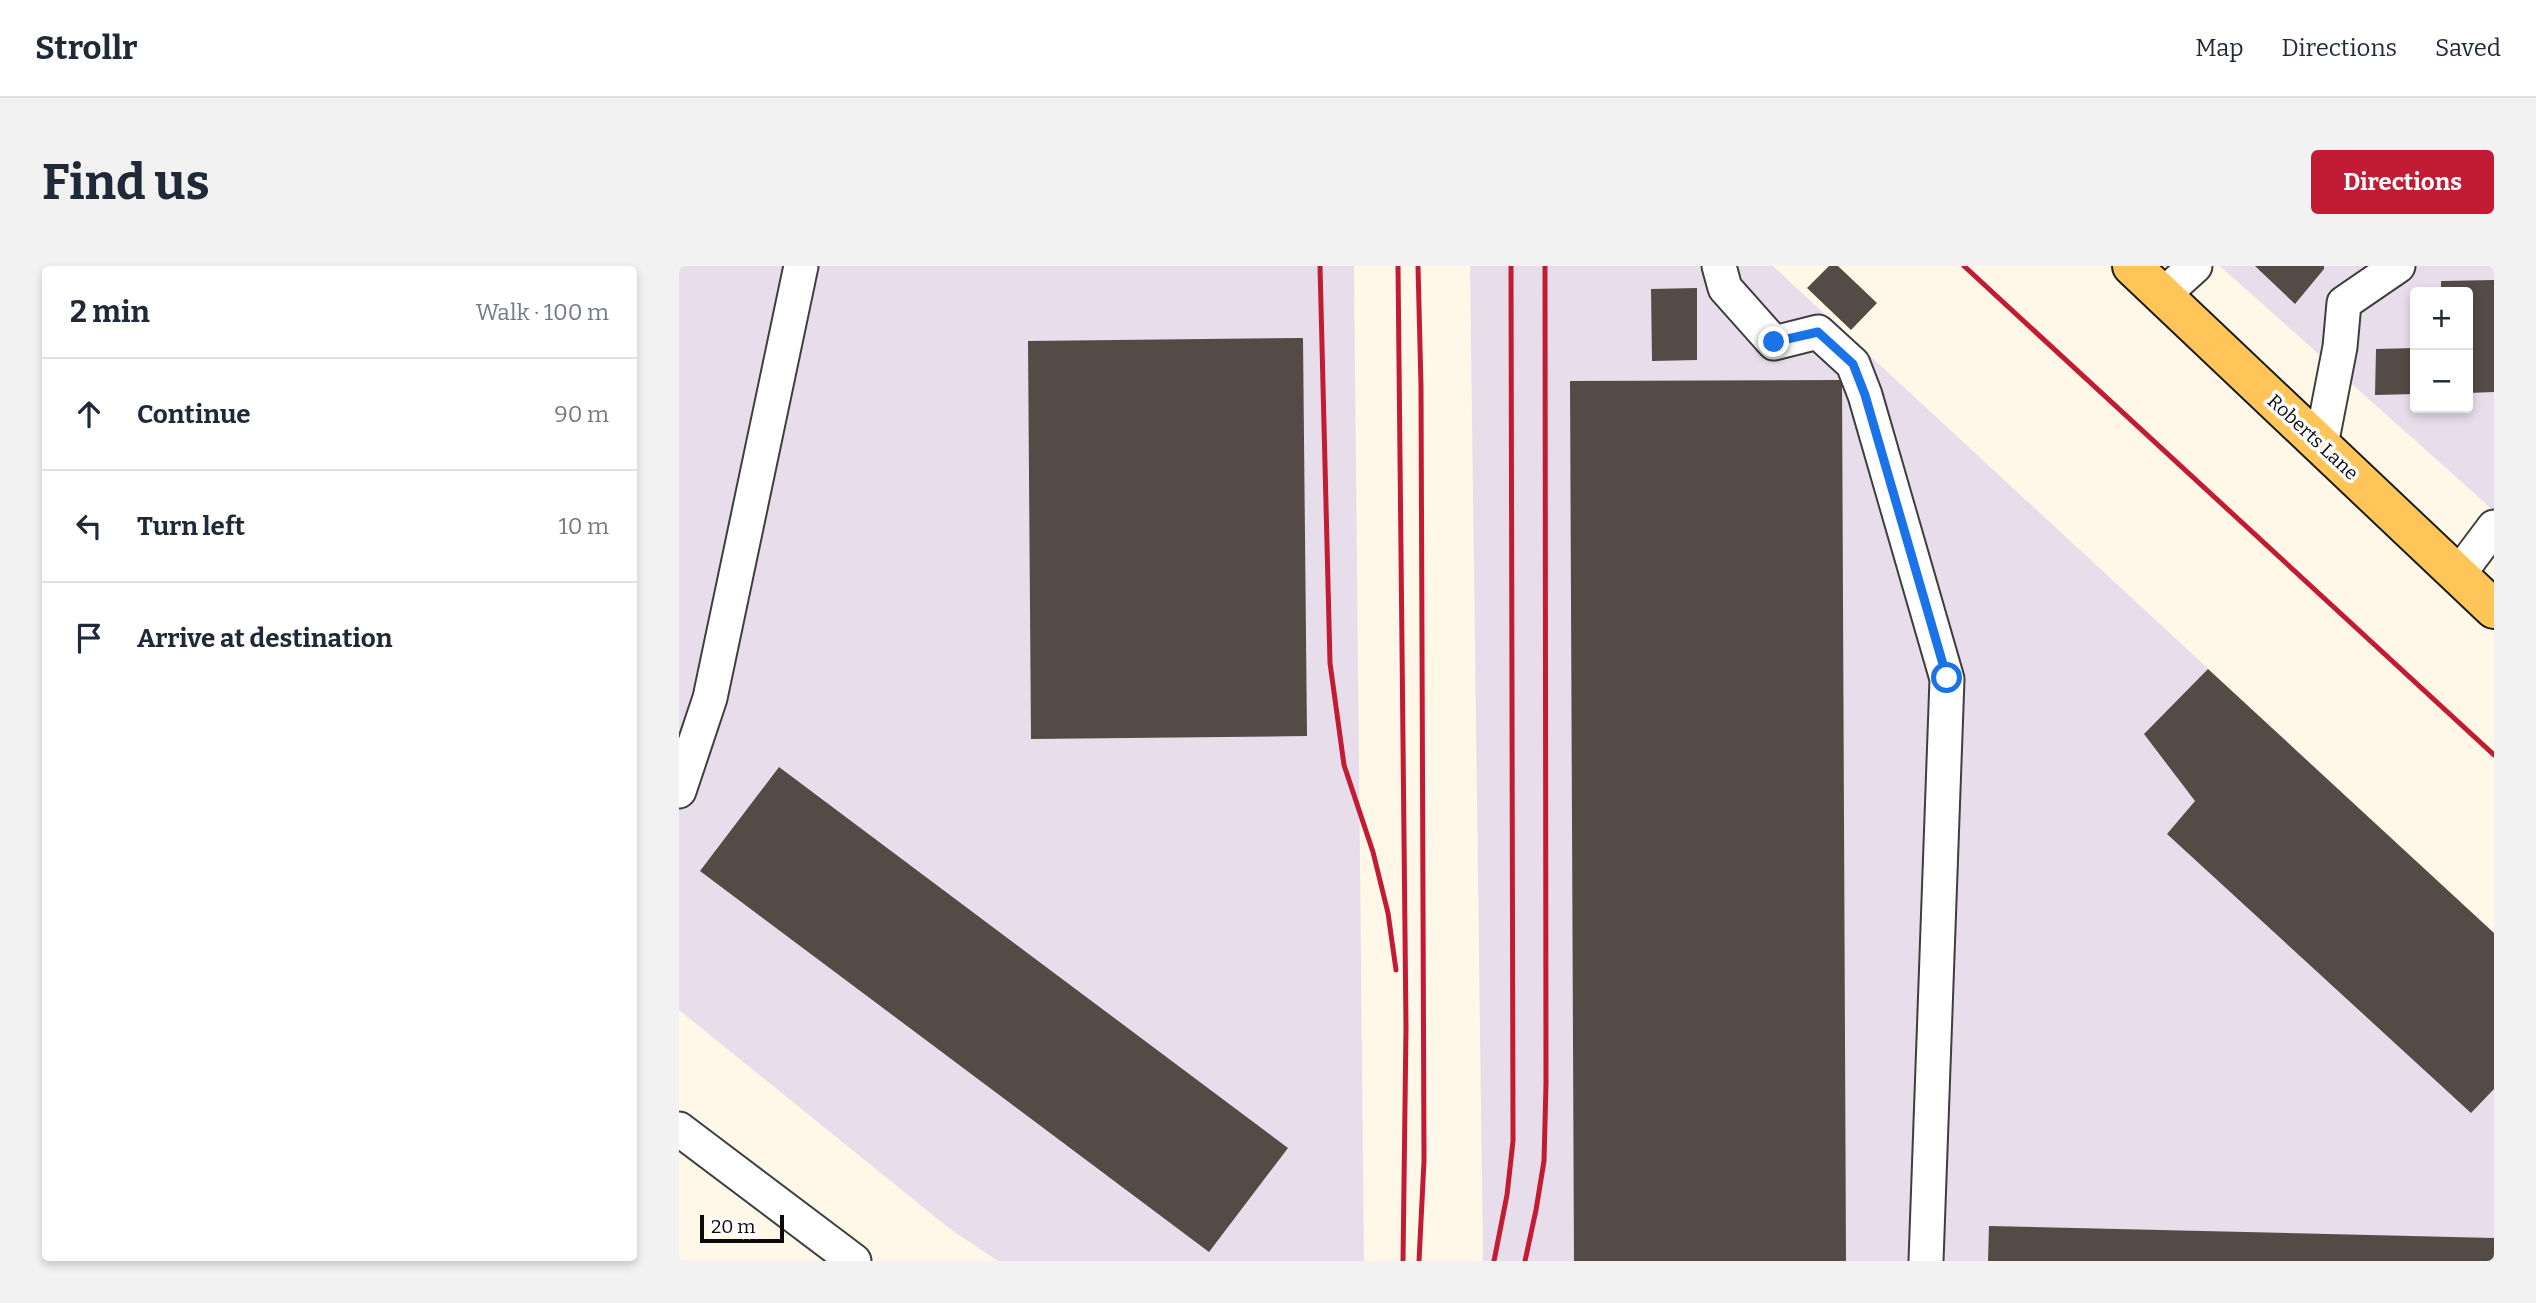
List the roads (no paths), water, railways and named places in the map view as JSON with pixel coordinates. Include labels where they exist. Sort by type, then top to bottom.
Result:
[{"type":"main road","name":"Roberts Lane","points":[[2132,266],[2494,609]]},
{"type":"street","points":[[679,791],[710,698],[801,266]]},
{"type":"street","points":[[1719,266],[1725,288],[1774,342],[1818,332],[1853,364],[1865,395],[1947,678],[1926,1261]]},
{"type":"street","points":[[2163,295],[2195,266]]},
{"type":"street","points":[[2321,445],[2340,347],[2344,303],[2398,266]]},
{"type":"street","points":[[2458,575],[2494,527]]},
{"type":"street","points":[[679,1129],[854,1261]]},
{"type":"railway","points":[[1320,266],[1330,663],[1344,765],[1373,852],[1388,913],[1396,970]]},
{"type":"railway","points":[[1398,266],[1406,1028],[1403,1261]]},
{"type":"railway","points":[[1418,266],[1421,386],[1424,1161],[1419,1261]]},
{"type":"railway","points":[[1494,1261],[1507,1195],[1513,1141],[1511,266]]},
{"type":"railway","points":[[1525,1261],[1544,1161],[1546,1084],[1545,266]]},
{"type":"railway","points":[[1964,266],[2494,755]]}]
